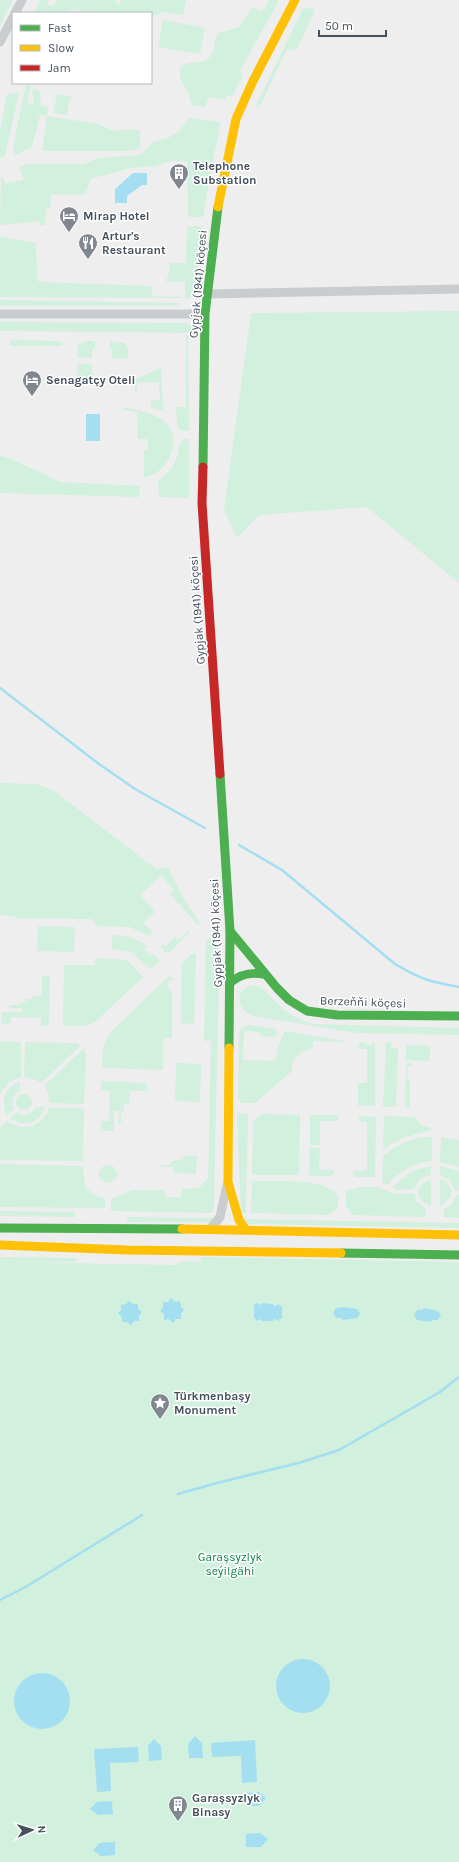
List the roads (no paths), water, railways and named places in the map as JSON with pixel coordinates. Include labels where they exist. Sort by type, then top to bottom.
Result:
[{"type":"street","points":[[16,12],[22,0]]},
{"type":"street","name":"Gypjak (1941) köçesi","points":[[246,1230],[239,1220],[228,1182],[230,931],[202,503],[205,314],[219,195],[236,119],[253,81],[295,0]]},
{"type":"street","points":[[0,42],[12,19]]},
{"type":"street","points":[[207,294],[459,288]]},
{"type":"street","points":[[0,314],[205,314]]},
{"type":"street","name":"Berzeňňi köçesi","points":[[230,931],[263,974],[289,1000],[300,1008],[316,1012],[337,1014],[459,1016]]},
{"type":"street","points":[[230,983],[241,975],[256,973],[263,974]]},
{"type":"street","points":[[210,1229],[220,1217],[228,1182]]},
{"type":"street","points":[[0,1225],[127,1239],[459,1255]]},
{"type":"street","points":[[0,1228],[18,1228]]},
{"type":"street","points":[[0,1252],[210,1229],[459,1235]]},
{"type":"street","points":[[0,1245],[36,1247]]},
{"type":"water","points":[[133,173],[147,173],[147,185],[142,185],[127,196],[127,203],[115,203],[115,189]]},
{"type":"water","points":[[86,414],[100,414],[100,441],[86,441]]},
{"type":"water","points":[[171,1298],[175,1302],[180,1301],[181,1307],[184,1310],[181,1314],[181,1319],[176,1319],[173,1323],[169,1319],[164,1320],[164,1314],[160,1311],[163,1307],[163,1302],[168,1302]]},
{"type":"water","points":[[129,1301],[133,1304],[138,1304],[138,1309],[142,1312],[139,1316],[139,1321],[134,1321],[131,1325],[127,1322],[122,1322],[122,1317],[118,1313],[121,1310],[121,1305],[126,1304]]},
{"type":"water","points":[[256,1303],[261,1305],[262,1303],[273,1304],[275,1306],[279,1304],[282,1306],[282,1319],[279,1319],[279,1321],[275,1319],[273,1321],[262,1321],[260,1319],[256,1321],[254,1318],[254,1305]]},
{"type":"water","points":[[343,1307],[357,1309],[360,1314],[357,1318],[343,1320],[341,1318],[336,1318],[333,1313],[336,1308]]},
{"type":"water","points":[[424,1308],[438,1311],[441,1315],[438,1320],[432,1320],[431,1322],[417,1320],[414,1315],[417,1310],[422,1310]]},
{"type":"water","points":[[303,1659],[313,1661],[322,1667],[328,1676],[330,1686],[328,1696],[322,1705],[313,1711],[303,1713],[293,1711],[284,1705],[278,1696],[276,1686],[278,1676],[284,1667],[293,1661]]},
{"type":"water","points":[[42,1673],[53,1675],[62,1681],[68,1690],[70,1701],[68,1712],[62,1721],[53,1727],[42,1729],[31,1727],[22,1721],[16,1712],[14,1701],[16,1690],[22,1681],[31,1675]]},
{"type":"water","points":[[195,1736],[202,1743],[203,1758],[189,1758],[188,1744]]},
{"type":"water","points":[[154,1739],[161,1746],[162,1760],[149,1761],[148,1746]]},
{"type":"water","points":[[255,1740],[257,1782],[242,1783],[241,1756],[212,1757],[211,1743]]},
{"type":"water","points":[[138,1747],[139,1762],[110,1763],[111,1791],[97,1792],[94,1749]]},
{"type":"water","points":[[259,1792],[266,1798],[259,1806],[245,1806],[244,1793]]},
{"type":"water","points":[[112,1801],[113,1814],[98,1815],[90,1809],[97,1802]]},
{"type":"water","points":[[260,1833],[268,1839],[261,1847],[246,1847],[246,1834]]},
{"type":"water","points":[[115,1842],[115,1855],[101,1856],[93,1850],[100,1843]]},
{"type":"waterway","points":[[0,688],[99,764],[135,789],[205,828]]},
{"type":"waterway","points":[[239,845],[282,870],[395,964],[426,979],[459,987]]},
{"type":"waterway","points":[[178,1494],[302,1462],[339,1450],[440,1392],[459,1377]]},
{"type":"waterway","points":[[0,1600],[24,1588],[142,1515]]},
{"type":"place","name":"Telephone Substation","points":[[179,190]]},
{"type":"place","name":"Mirap Hotel","points":[[69,233]]},
{"type":"place","name":"Artur's Restaurant","points":[[88,260]]},
{"type":"place","name":"Senagatçy Oteli","points":[[32,397]]},
{"type":"place","name":"Türkmenbaşy Monument","points":[[160,1420]]},
{"type":"place","name":"Garaşsyzlyk Binasy","points":[[178,1822]]},
{"type":"park label","name":"Garaşsyzlyk seýilgähi","points":[[230,1564]]}]
